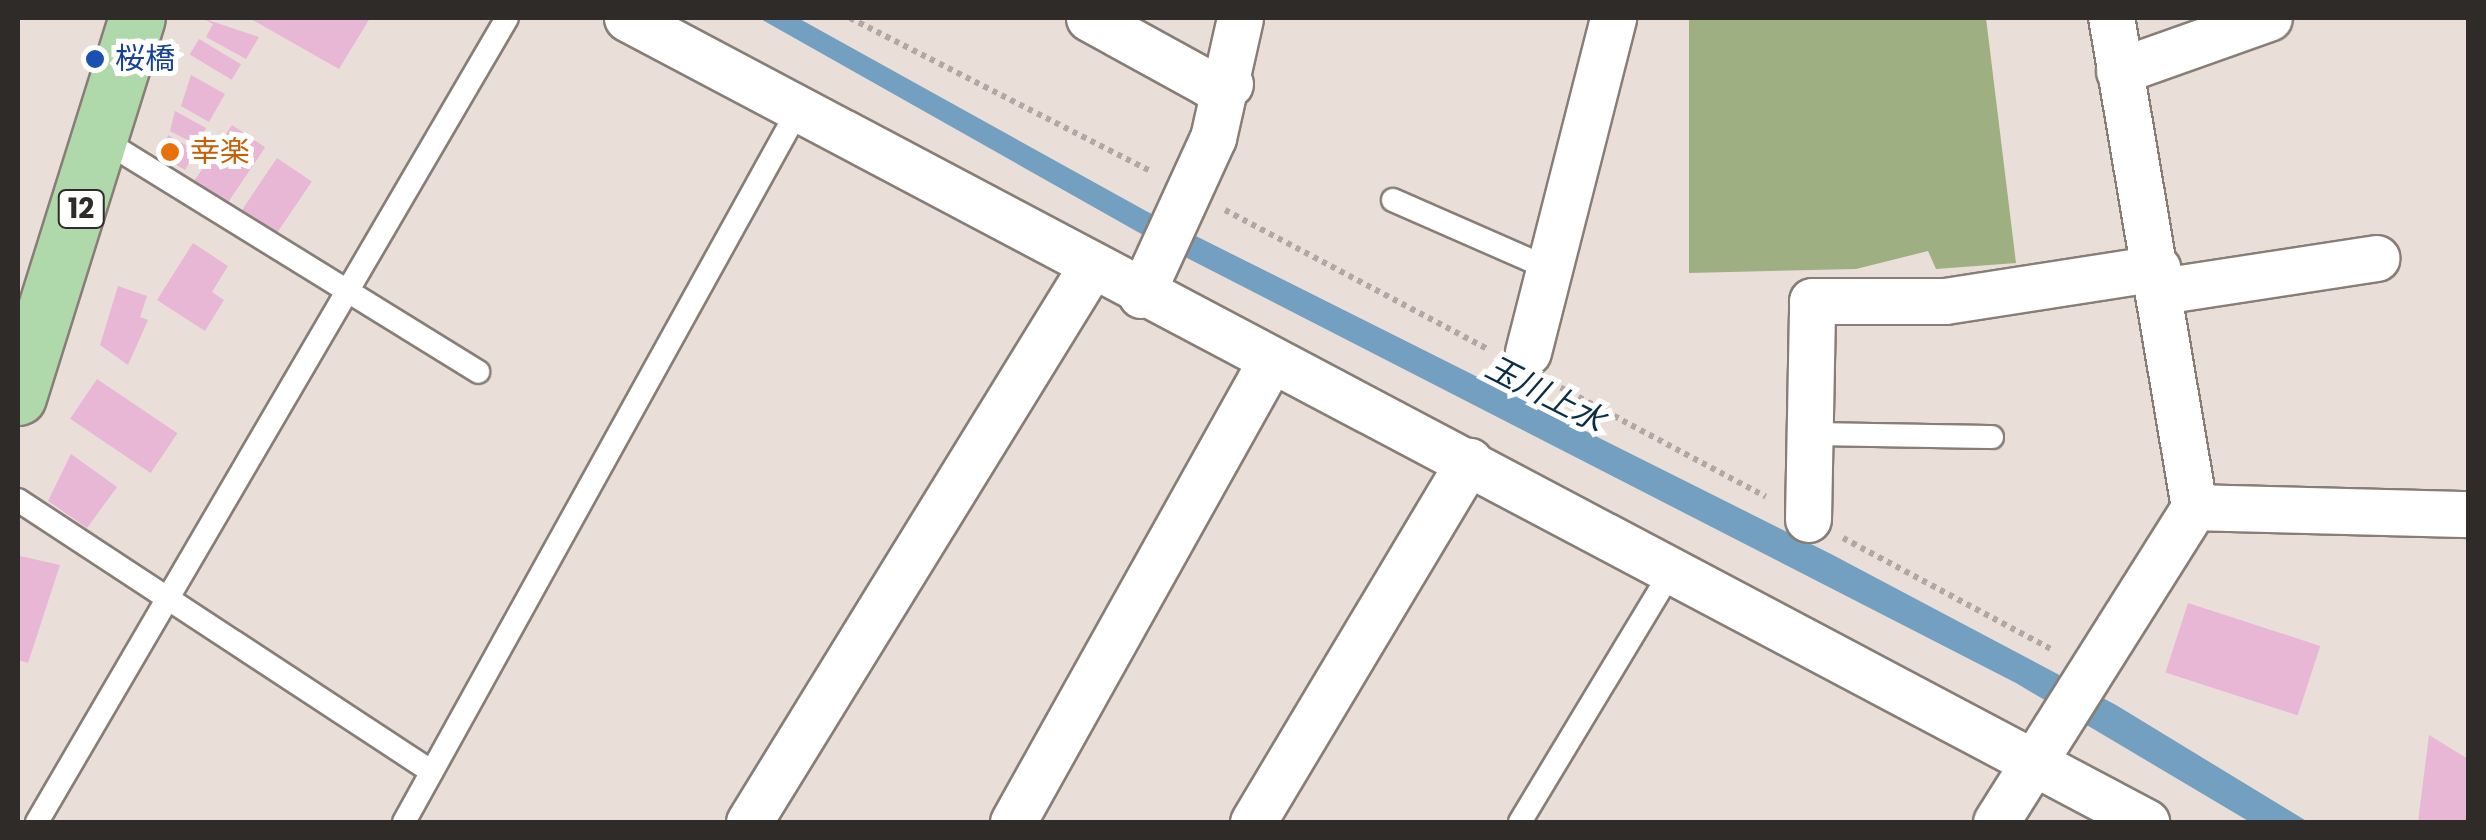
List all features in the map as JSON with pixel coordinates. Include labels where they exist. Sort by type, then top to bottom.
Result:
[{"type":"main road","name":"12","points":[[18,398],[103,140],[136,18]]},
{"type":"street","points":[[626,18],[1089,270],[1674,567],[2049,748],[2146,822]]},
{"type":"street","points":[[1089,18],[1207,83],[1230,84]]},
{"type":"street","points":[[1141,295],[1176,220],[1230,84],[1240,18]]},
{"type":"street","points":[[1520,360],[1550,269],[1613,18]]},
{"type":"street","points":[[1996,822],[2049,748],[2194,507],[2159,279],[2111,18]]},
{"type":"street","points":[[2120,71],[2269,18]]},
{"type":"street","points":[[1808,519],[1812,301],[1944,302],[2376,258]]},
{"type":"street","points":[[749,822],[1089,270]]},
{"type":"street","points":[[1013,822],[1270,362]]},
{"type":"street","points":[[1253,822],[1470,461]]},
{"type":"street","points":[[2194,507],[2468,514]]},
{"type":"lane","points":[[37,822],[507,18]]},
{"type":"lane","points":[[404,822],[797,112]]},
{"type":"lane","points":[[103,140],[478,372]]},
{"type":"lane","points":[[1393,200],[1550,269]]},
{"type":"lane","points":[[1812,434],[1992,438]]},
{"type":"lane","points":[[18,500],[432,772]]},
{"type":"lane","points":[[1520,822],[1674,567]]},
{"type":"path","points":[[850,18],[1176,220],[1520,360],[2092,678]]},
{"type":"green space","points":[[1689,18],[1986,18],[2016,263],[1936,269],[1928,251],[1856,269],[1689,273]]},
{"type":"water","points":[[759,18],[798,18],[1146,211],[1831,554],[2116,705],[2308,822],[2250,822],[2016,683],[1152,240]]},
{"type":"building","points":[[202,18],[259,37],[246,59],[206,37],[213,24]]},
{"type":"building","points":[[249,18],[370,18],[339,69]]},
{"type":"building","points":[[199,39],[241,64],[232,80],[190,54]]},
{"type":"building","points":[[191,75],[225,94],[209,122],[181,106]]},
{"type":"building","points":[[175,111],[206,128],[197,145],[170,131]]},
{"type":"building","points":[[232,125],[265,147],[227,204],[194,181]]},
{"type":"building","points":[[168,135],[196,151],[185,170],[161,156]]},
{"type":"building","points":[[277,158],[312,181],[275,235],[241,212]]},
{"type":"building","points":[[193,243],[228,266],[212,292],[224,300],[205,331],[157,300]]},
{"type":"building","points":[[118,286],[147,296],[140,317],[148,320],[128,365],[100,345]]},
{"type":"building","points":[[97,379],[177,433],[151,473],[70,419]]},
{"type":"building","points":[[71,454],[117,487],[87,528],[48,501]]},
{"type":"building","points":[[20,556],[60,565],[28,663],[18,660]]},
{"type":"building","points":[[2188,603],[2320,646],[2298,715],[2165,672]]},
{"type":"building","points":[[2429,735],[2468,759],[2468,822],[2418,822]]},
{"type":"place","name":"桜橋","points":[[95,59]]},
{"type":"place","name":"幸楽","points":[[170,152]]},
{"type":"water label","name":"玉川上水","points":[[1545,394]]}]
